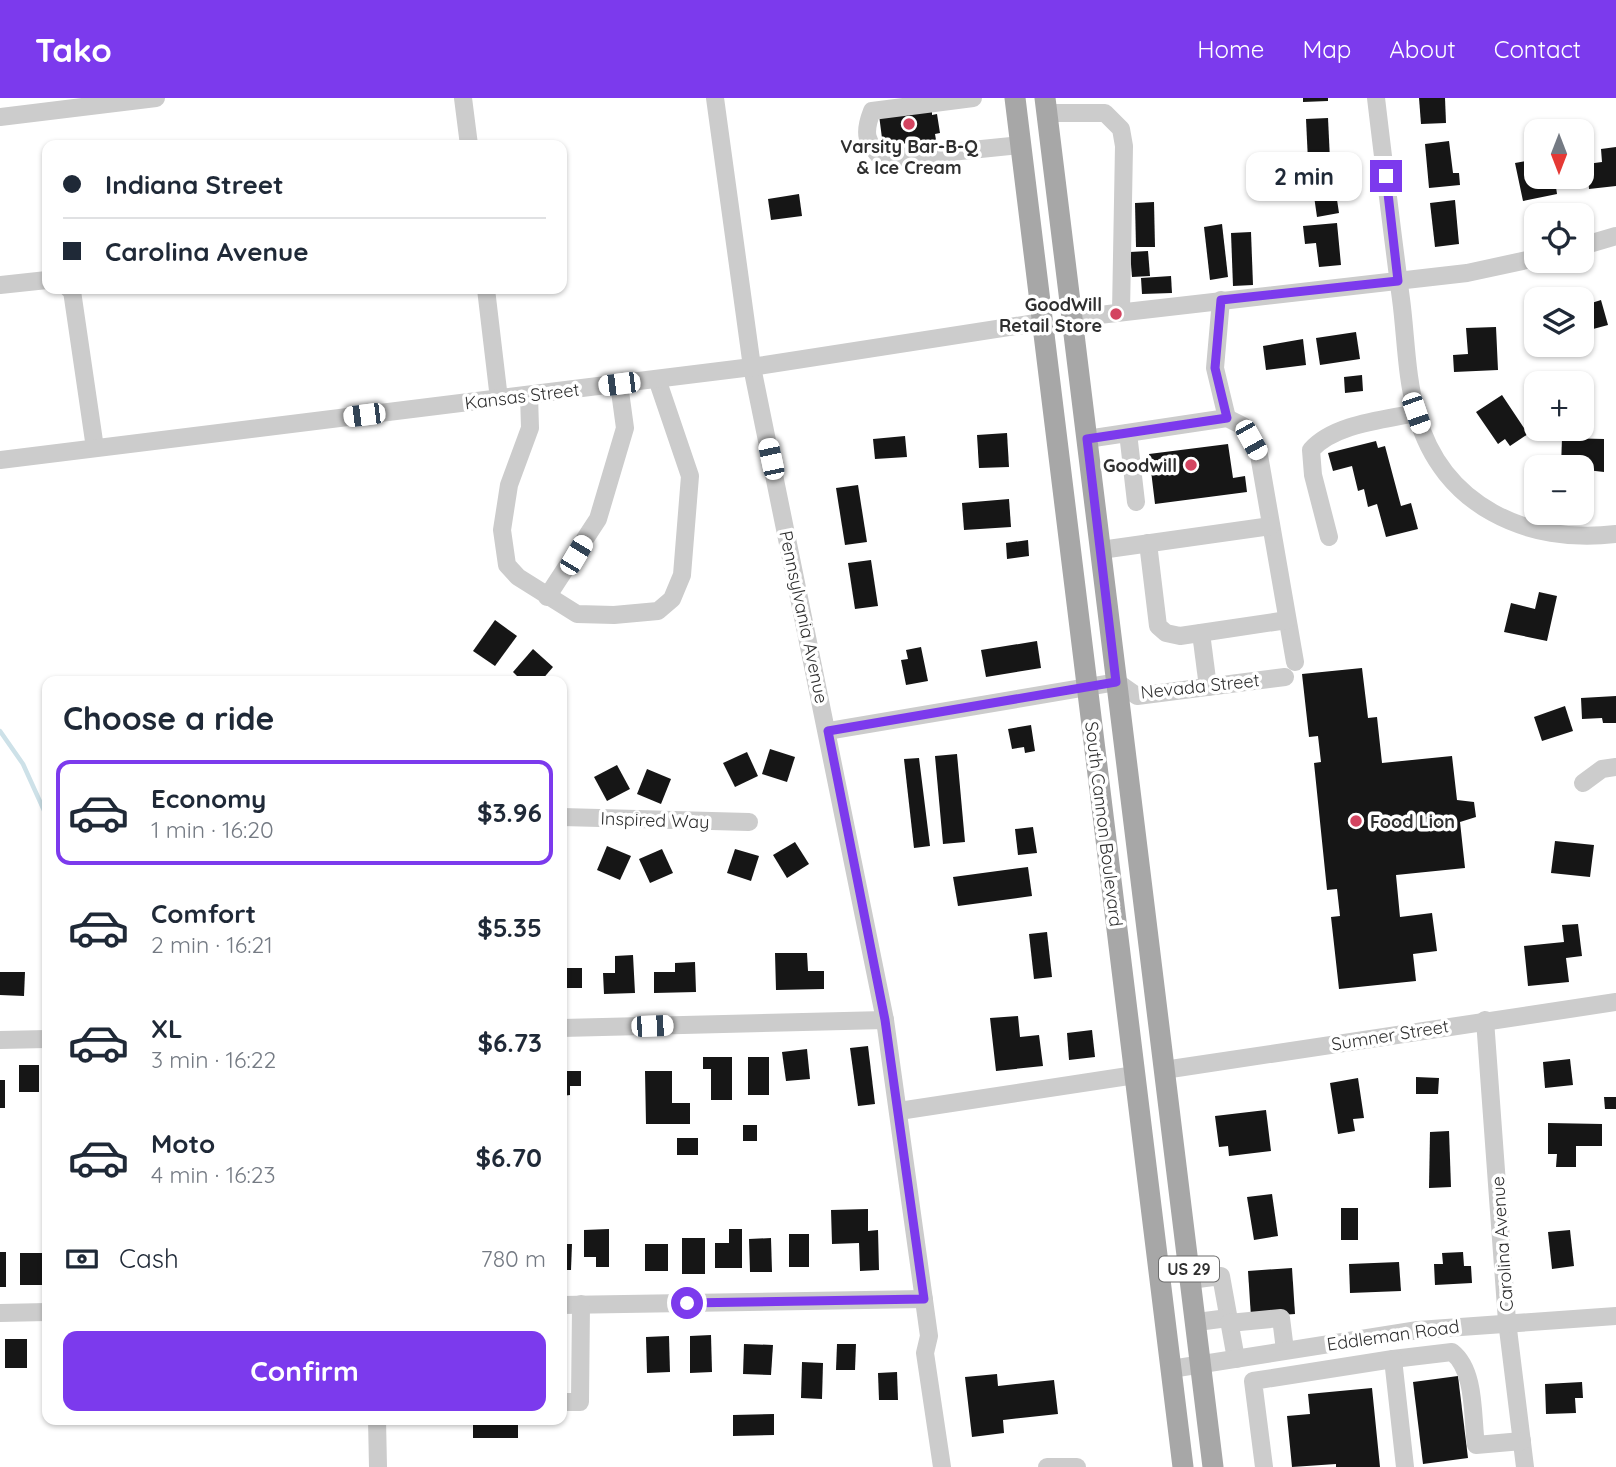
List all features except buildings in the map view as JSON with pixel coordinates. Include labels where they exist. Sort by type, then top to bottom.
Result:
[{"type":"main road","name":"South Cannon Boulevard","points":[[1015,98],[1183,1467]]},
{"type":"main road","name":"South Cannon Boulevard","points":[[1046,106],[1213,1467]]},
{"type":"street","points":[[0,117],[156,98]]},
{"type":"street","points":[[463,98],[468,140]]},
{"type":"street","name":"Pennsylvania Avenue","points":[[715,98],[752,367],[885,1020],[929,1336],[925,1353],[942,1467]]},
{"type":"street","points":[[973,98],[872,111],[865,128],[871,146],[882,159],[1020,145]]},
{"type":"street","points":[[1376,98],[1416,413],[1441,465],[1478,505],[1516,525],[1551,535],[1573,537],[1616,534]]},
{"type":"street","points":[[1046,106],[1105,113],[1121,129],[1124,146],[1121,312]]},
{"type":"street","points":[[1594,242],[1616,236]]},
{"type":"street","points":[[1073,318],[1467,273],[1524,261]]},
{"type":"street","points":[[0,285],[42,281]]},
{"type":"street","points":[[72,294],[95,448]]},
{"type":"street","points":[[487,294],[499,399]]},
{"type":"street","points":[[1221,300],[1215,368],[1227,418]]},
{"type":"street","name":"Kansas Street","points":[[0,460],[752,367],[1042,323]]},
{"type":"street","points":[[529,395],[530,428],[509,485],[502,530],[507,565],[518,577],[577,614],[658,611],[672,599],[682,575],[690,476],[657,379]]},
{"type":"street","points":[[547,597],[565,574],[598,519],[625,428],[619,384]]},
{"type":"street","points":[[1329,537],[1313,475],[1311,450],[1321,438],[1373,422],[1416,413]]},
{"type":"street","points":[[1087,439],[1227,418],[1243,426],[1259,455],[1287,620],[1180,636],[1167,634],[1157,626],[1148,543]]},
{"type":"street","points":[[1128,433],[1136,502]]},
{"type":"street","points":[[1101,550],[1271,526]]},
{"type":"street","name":"Nevada Street","points":[[828,731],[1116,682],[1137,696],[1208,687],[1290,669],[1287,620]]},
{"type":"street","points":[[1201,633],[1208,687]]},
{"type":"street","points":[[1583,783],[1602,769],[1616,767]]},
{"type":"street","name":"Inspired Way","points":[[567,817],[749,822]]},
{"type":"street","name":"Sumner Street","points":[[1164,1070],[1616,1002]]},
{"type":"street","points":[[567,1028],[885,1020]]},
{"type":"street","name":"Carolina Avenue","points":[[1485,1020],[1507,1321],[1525,1467]]},
{"type":"street","points":[[0,1040],[42,1039]]},
{"type":"street","points":[[899,1111],[1135,1075]]},
{"type":"street","points":[[1190,1280],[1221,1276],[1236,1359]]},
{"type":"street","points":[[567,1305],[924,1299]]},
{"type":"street","points":[[567,1402],[580,1402],[581,1304]]},
{"type":"street","points":[[0,1313],[42,1312]]},
{"type":"street","name":"Eddleman Road","points":[[1171,1369],[1418,1330],[1507,1321],[1616,1316]]},
{"type":"street","points":[[1196,1322],[1281,1318],[1285,1350]]},
{"type":"street","points":[[1264,1467],[1253,1381],[1452,1352],[1460,1358],[1468,1374],[1476,1445],[1522,1441]]},
{"type":"street","points":[[1392,1359],[1405,1467]]},
{"type":"street","points":[[377,1425],[378,1467]]},
{"type":"street","points":[[1047,1467],[1077,1467]]},
{"type":"waterway","points":[[0,731],[23,764],[42,806]]},
{"type":"place","name":"Varsity Bar-B-Q & Ice Cream","points":[[909,124]]},
{"type":"place","name":"GoodWill Retail Store","points":[[1116,314]]},
{"type":"place","name":"Goodwill","points":[[1191,465]]},
{"type":"place","name":"Food Lion","points":[[1356,821]]},
{"type":"route","points":[[687,1303],[924,1299],[885,1020],[828,731],[1116,682],[1087,439],[1227,418],[1215,368],[1216,332],[1221,300],[1398,281],[1386,176]]}]
